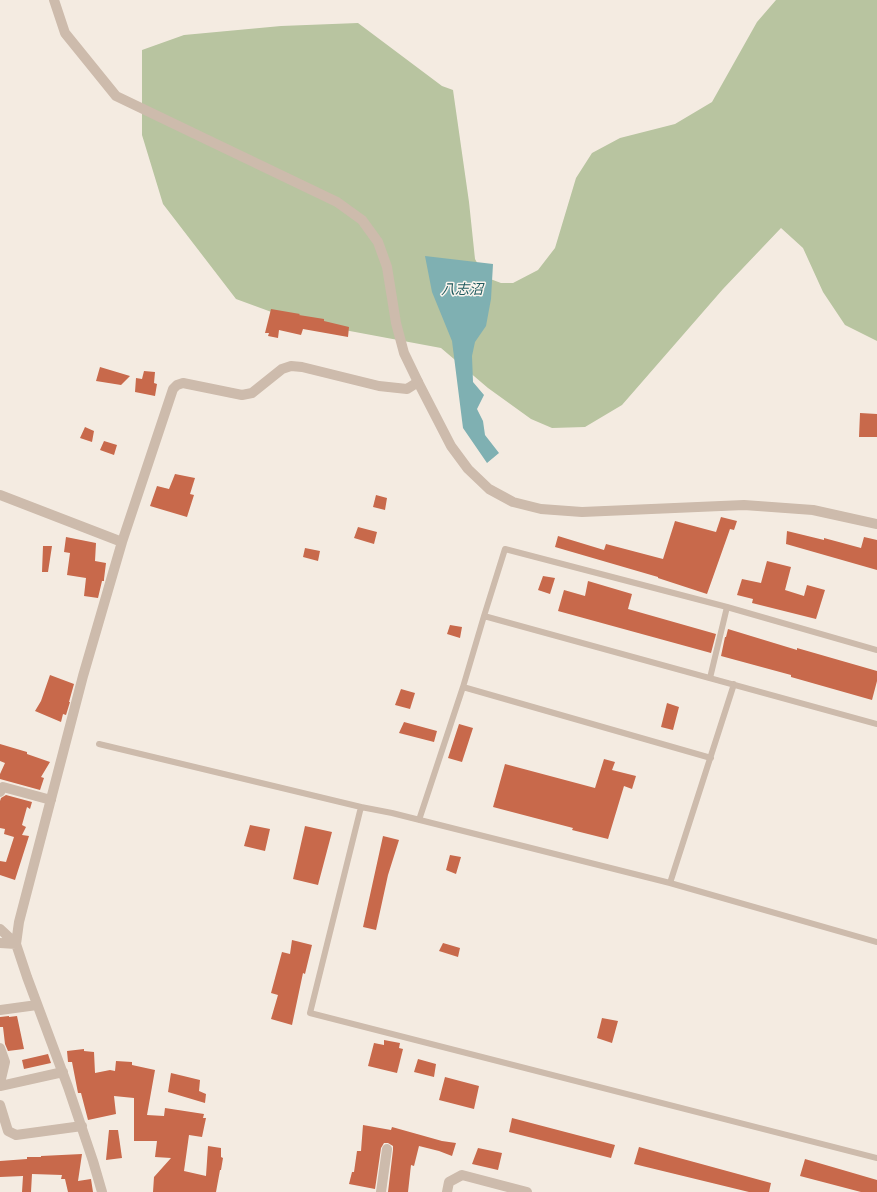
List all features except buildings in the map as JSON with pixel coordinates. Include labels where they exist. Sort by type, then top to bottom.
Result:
[{"type":"street","points":[[54,0],[65,33],[116,96],[338,202],[362,220],[378,242],[387,267],[396,323],[404,353],[451,446],[468,469],[489,490],[513,502],[541,509],[582,512],[744,505],[813,510],[877,524]]},
{"type":"street","points":[[102,1192],[82,1126],[16,944],[19,922],[83,676],[122,542],[172,389],[183,383],[242,395],[252,393],[282,369],[291,366],[302,367],[380,386],[407,388],[418,382]]},
{"type":"street","points":[[0,495],[122,542]]},
{"type":"street","points":[[0,792],[3,787],[51,800]]},
{"type":"street","points":[[0,929],[16,944]]},
{"type":"street","points":[[0,943],[16,944]]},
{"type":"street","points":[[0,1010],[37,1005]]},
{"type":"street","points":[[0,1048],[5,1062],[0,1084],[63,1072]]},
{"type":"street","points":[[0,1105],[8,1131],[16,1135],[82,1126]]},
{"type":"street","points":[[381,1192],[387,1149]]},
{"type":"street","points":[[447,1192],[449,1182],[462,1175],[527,1192]]},
{"type":"lane","points":[[419,820],[463,687],[506,549],[727,607],[877,650]]},
{"type":"lane","points":[[710,678],[727,607]]},
{"type":"lane","points":[[484,616],[877,724]]},
{"type":"lane","points":[[670,882],[734,684]]},
{"type":"lane","points":[[463,687],[711,758]]},
{"type":"lane","points":[[99,744],[419,820],[670,882],[877,942]]},
{"type":"lane","points":[[361,807],[310,1013],[877,1158]]},
{"type":"green space","points":[[776,0],[877,0],[877,341],[845,325],[823,292],[803,248],[781,228],[723,289],[622,405],[585,427],[552,428],[531,419],[488,388],[441,348],[296,321],[236,299],[163,204],[142,135],[142,50],[184,35],[281,26],[358,23],[442,86],[453,90],[469,202],[475,259],[485,277],[501,283],[513,283],[538,270],[555,248],[576,178],[592,153],[620,138],[675,124],[712,102],[757,22]]},
{"type":"water","name":"八志沼","points":[[425,256],[493,264],[491,299],[486,326],[475,342],[472,356],[473,382],[484,395],[477,409],[483,421],[485,435],[499,453],[487,463],[463,428],[452,341],[432,292]]}]
